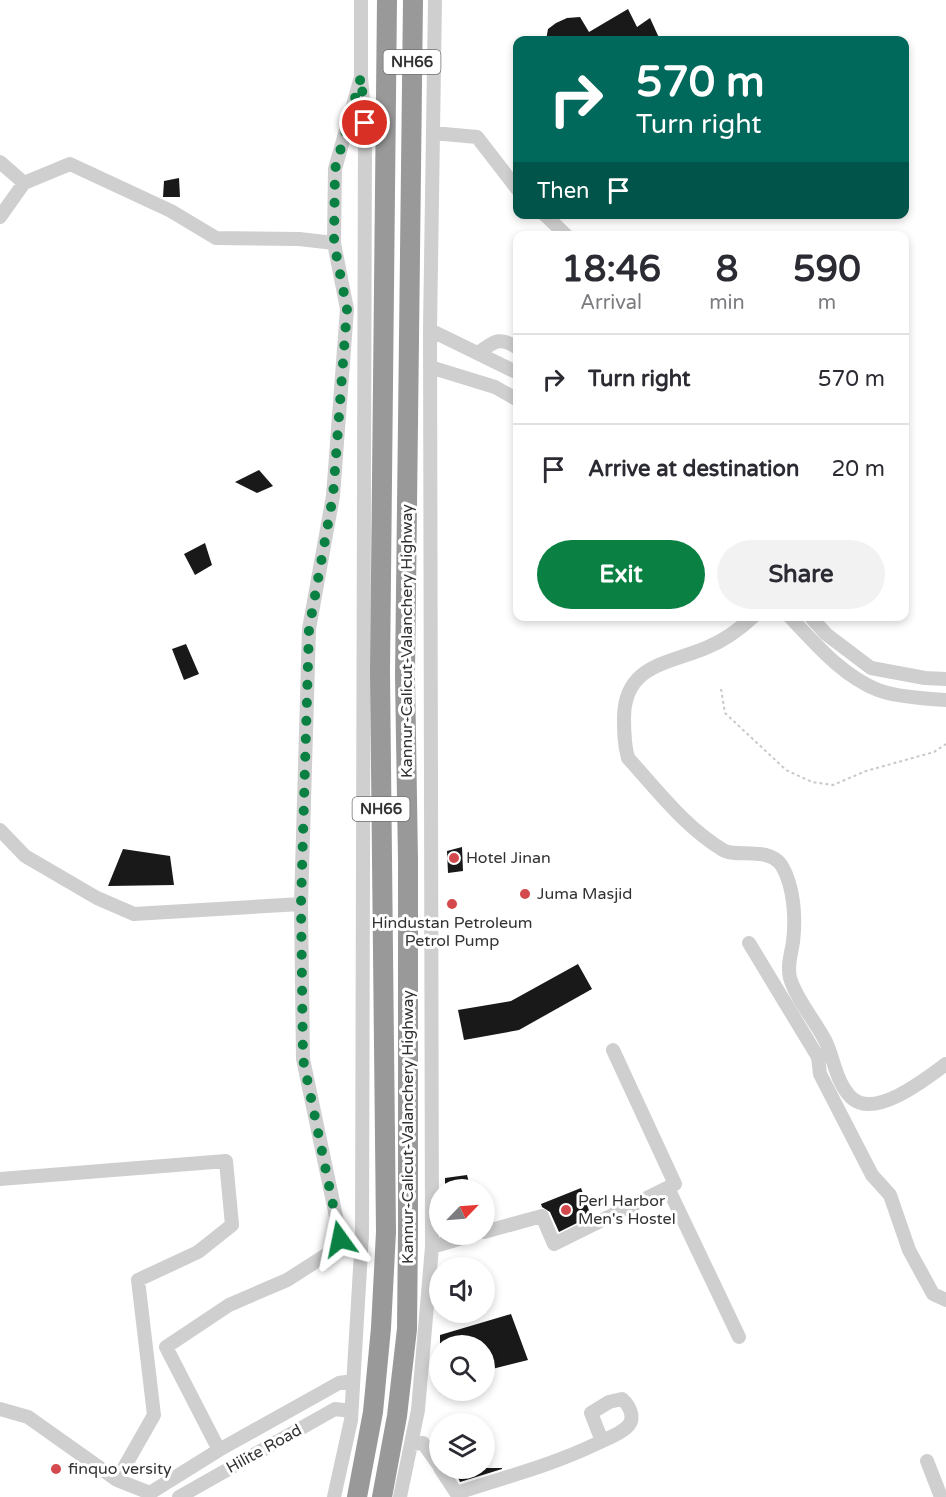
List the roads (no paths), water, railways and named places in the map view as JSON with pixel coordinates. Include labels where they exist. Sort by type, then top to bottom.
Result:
[{"type":"highway","name":"NH66","points":[[357,1497],[373,1412],[381,1328],[386,1232],[380,684],[387,0]]},
{"type":"highway","name":"Kannur-Calicut-Valanchery Highway","points":[[382,1497],[397,1416],[407,1329],[408,860],[405,676],[413,0]]},
{"type":"street","points":[[334,1497],[351,1411],[362,1235],[365,123],[361,77],[361,0]]},
{"type":"street","points":[[400,1497],[418,1410],[432,1247],[429,330],[435,0]]},
{"type":"street","points":[[219,1450],[166,1347],[229,1305],[287,1280],[342,1245],[303,1059],[301,904],[309,629],[333,496],[347,309],[334,243],[335,169],[361,77]]},
{"type":"street","points":[[433,133],[477,137],[513,184]]},
{"type":"street","points":[[0,162],[24,183]]},
{"type":"street","points":[[0,217],[24,183],[69,164],[171,211],[216,238],[299,239],[334,243]]},
{"type":"street","points":[[549,219],[562,231]]},
{"type":"street","points":[[429,330],[513,370]]},
{"type":"street","points":[[478,353],[495,341],[506,340],[513,345]]},
{"type":"street","points":[[430,367],[495,387],[513,397]]},
{"type":"street","points":[[747,621],[710,646],[649,669],[632,684],[625,701],[624,745],[628,758],[684,820],[725,852],[771,856],[782,865],[792,900],[793,942],[788,960],[790,978],[826,1042],[841,1082],[853,1099],[867,1105],[885,1102],[923,1082],[946,1064]]},
{"type":"street","points":[[794,621],[820,648],[855,678],[879,690],[946,700]]},
{"type":"street","points":[[814,621],[826,634],[871,668],[925,678],[946,679]]},
{"type":"street","points":[[0,830],[25,856],[98,898],[134,915],[301,904]]},
{"type":"street","points":[[749,942],[818,1057],[820,1074],[872,1175],[890,1195],[909,1250],[933,1294],[946,1300]]},
{"type":"street","points":[[787,1004],[799,996]]},
{"type":"street","points":[[495,1229],[542,1216],[554,1245],[675,1184],[613,1050]]},
{"type":"street","points":[[0,1179],[226,1161],[232,1226],[198,1252],[138,1280],[154,1415],[117,1480]]},
{"type":"street","points":[[668,1188],[739,1337]]},
{"type":"street","points":[[432,1247],[439,1245]]},
{"type":"street","points":[[0,1409],[28,1417],[117,1480],[150,1493],[219,1450],[339,1383],[353,1381]]},
{"type":"street","name":"Hilite Road","points":[[179,1497],[334,1409],[351,1411]]},
{"type":"street","points":[[447,1479],[458,1495],[538,1468],[602,1441]]},
{"type":"street","points":[[411,1444],[423,1443],[429,1452]]},
{"type":"street","points":[[927,1461],[941,1497]]},
{"type":"place","name":"Hotel Jinan","points":[[454,858]]},
{"type":"place","name":"Juma Masjid","points":[[525,894]]},
{"type":"place","name":"Hindustan Petroleum Petrol Pump","points":[[452,904]]},
{"type":"place","name":"Perl Harbor Men's Hostel","points":[[566,1210]]},
{"type":"place","name":"finquo versity","points":[[56,1469]]}]
